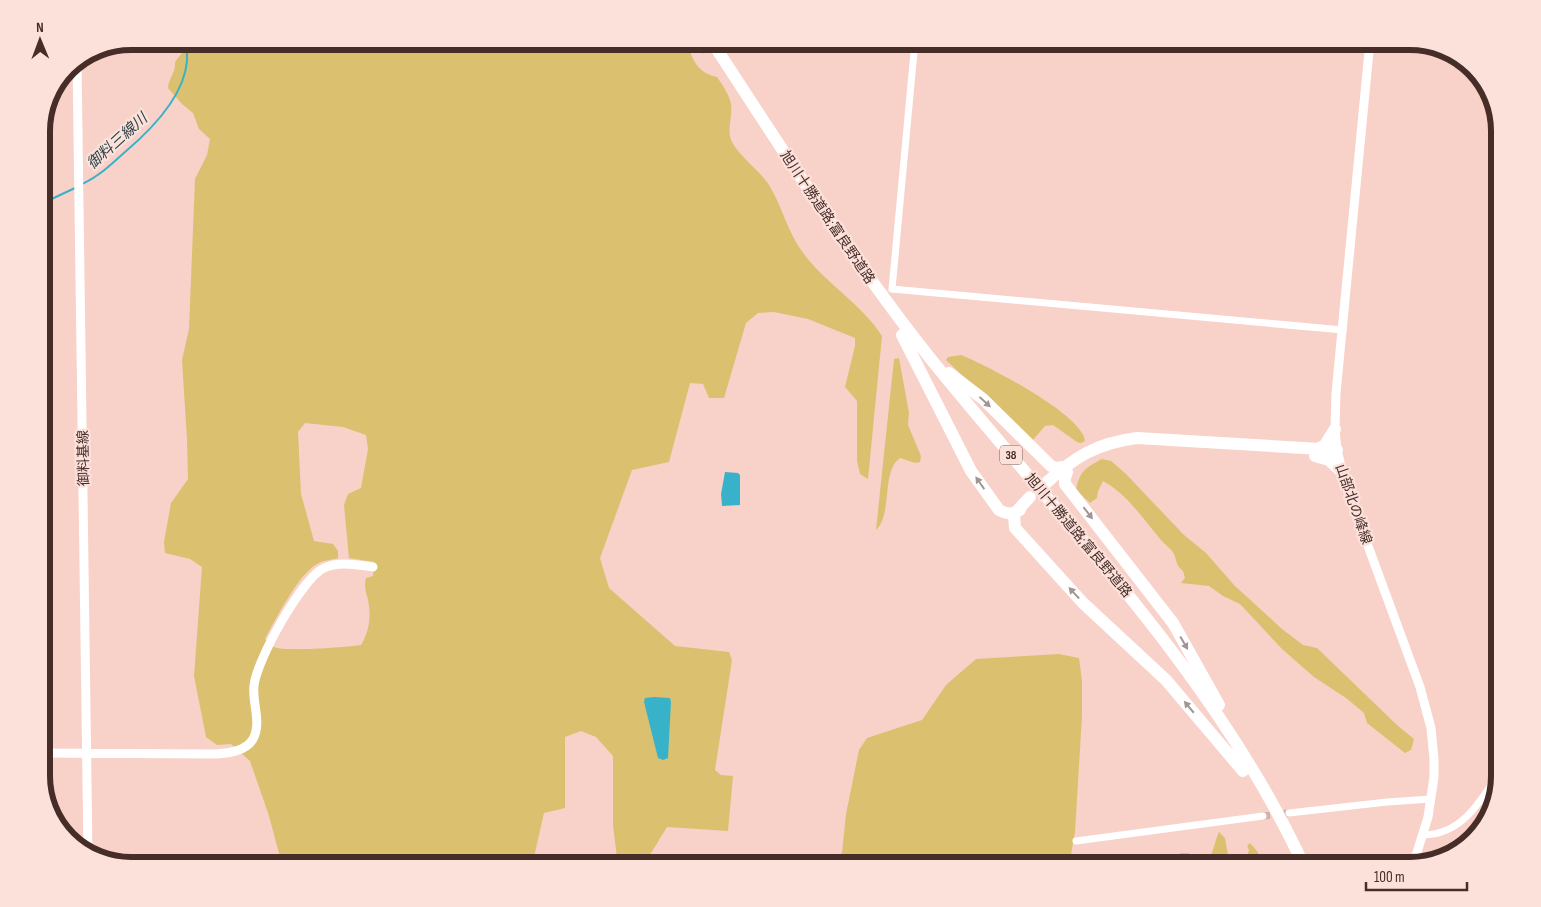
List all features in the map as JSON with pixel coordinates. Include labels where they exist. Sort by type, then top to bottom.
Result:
[{"type":"highway","name":"旭川十勝道路;富良野道路","points":[[712,50],[823,224],[902,335],[1136,615],[1276,810],[1300,857]]},
{"type":"highway","name":"旭川十勝道路;富良野道路","points":[[712,50],[875,286],[933,361],[1142,610],[1211,706],[1247,769],[1292,857]]},
{"type":"highway","name":"38","points":[[902,335],[971,471],[999,510],[1014,514],[1015,528],[1024,539],[1083,602],[1166,680],[1247,769]]},
{"type":"highway","points":[[933,361],[982,399],[1051,466],[1065,470]]},
{"type":"highway","points":[[1315,453],[1325,446],[1335,429]]},
{"type":"highway","points":[[1046,486],[1080,456],[1108,442],[1137,438],[1315,453],[1338,453]]},
{"type":"highway","points":[[1315,453],[1330,460],[1342,472]]},
{"type":"highway","points":[[1065,470],[1065,484],[1173,623],[1214,696],[1247,769]]},
{"type":"highway","points":[[1014,514],[1032,499]]},
{"type":"street","points":[[914,50],[892,289],[1342,330]]},
{"type":"street","name":"山部北の峰線","points":[[1369,50],[1336,393],[1335,429],[1346,489],[1427,709],[1434,758],[1431,799],[1416,856]]},
{"type":"street","name":"御料基線","points":[[78,69],[88,844]]},
{"type":"street","points":[[50,753],[216,754],[237,751],[255,737],[254,685],[258,669],[269,644],[308,580],[323,568],[333,565],[373,567]]},
{"type":"street","points":[[1423,835],[1441,833],[1461,822],[1481,801],[1490,787]]},
{"type":"street","points":[[1289,813],[1431,799]]},
{"type":"street","points":[[1076,841],[1263,816]]},
{"type":"shaded area","points":[[182,50],[690,50],[693,60],[697,65],[705,73],[717,77],[730,100],[730,137],[735,147],[769,185],[796,242],[810,262],[864,313],[882,336],[868,479],[860,474],[857,461],[857,401],[845,387],[855,346],[855,338],[808,319],[774,312],[758,313],[746,323],[724,398],[709,398],[703,384],[690,383],[669,462],[632,470],[600,558],[609,588],[675,646],[729,652],[732,660],[715,770],[721,775],[733,776],[728,831],[667,827],[649,857],[617,857],[613,825],[613,756],[596,737],[581,731],[565,737],[565,808],[544,813],[534,857],[280,857],[269,816],[250,761],[231,744],[217,745],[206,737],[194,676],[202,567],[190,559],[165,553],[164,542],[171,503],[188,479],[182,360],[189,329],[195,179],[207,155],[210,139],[199,129],[193,113],[168,88],[175,62],[182,53]],"holes":[[[305,423],[343,427],[366,435],[368,449],[361,488],[348,494],[344,505],[349,558],[374,562],[373,576],[366,578],[365,582],[370,611],[365,636],[361,645],[302,649],[274,647],[265,639],[296,586],[311,568],[323,561],[338,558],[338,551],[333,544],[314,541],[301,494],[298,432]]]},
{"type":"shaded area","points":[[961,355],[1010,379],[1051,405],[1080,430],[1085,441],[1077,442],[1053,425],[1045,426],[1033,440],[1028,437],[946,360],[948,357]]},
{"type":"shaded area","points":[[899,358],[909,413],[908,425],[921,456],[920,462],[915,463],[900,458],[894,464],[884,514],[876,530],[894,359]]},
{"type":"shaded area","points":[[1102,459],[1111,461],[1125,473],[1184,535],[1206,553],[1234,585],[1282,629],[1303,645],[1317,648],[1414,739],[1411,750],[1405,753],[1367,723],[1364,713],[1346,698],[1314,677],[1282,649],[1240,604],[1223,596],[1209,586],[1181,583],[1185,578],[1172,551],[1142,516],[1112,486],[1103,481],[1097,498],[1090,503],[1076,490],[1079,478],[1084,471]]},
{"type":"shaded area","points":[[1059,654],[1079,658],[1082,681],[1082,716],[1075,832],[1071,857],[837,857],[842,853],[846,814],[859,750],[867,738],[922,720],[946,685],[976,659]]},
{"type":"shaded area","points":[[1219,832],[1225,838],[1228,857],[1210,857]]},
{"type":"shaded area","points":[[1250,843],[1260,857],[1247,857],[1249,850],[1247,846]]},
{"type":"shaded area","points":[[1180,853],[1188,853],[1196,857],[1179,857]]},
{"type":"water","points":[[725,472],[738,473],[740,475],[740,505],[722,506],[721,494]]},
{"type":"water","points":[[645,698],[670,698],[671,702],[668,758],[663,760],[658,758],[644,702]]},
{"type":"waterway","name":"御料三線川","points":[[82,184],[99,174],[115,161],[145,134],[165,112],[180,87],[185,74],[187,50]]},
{"type":"waterway","name":"御料三線川","points":[[50,200],[75,188]]},
{"type":"tunnel","points":[[1263,816],[1289,813]]}]
